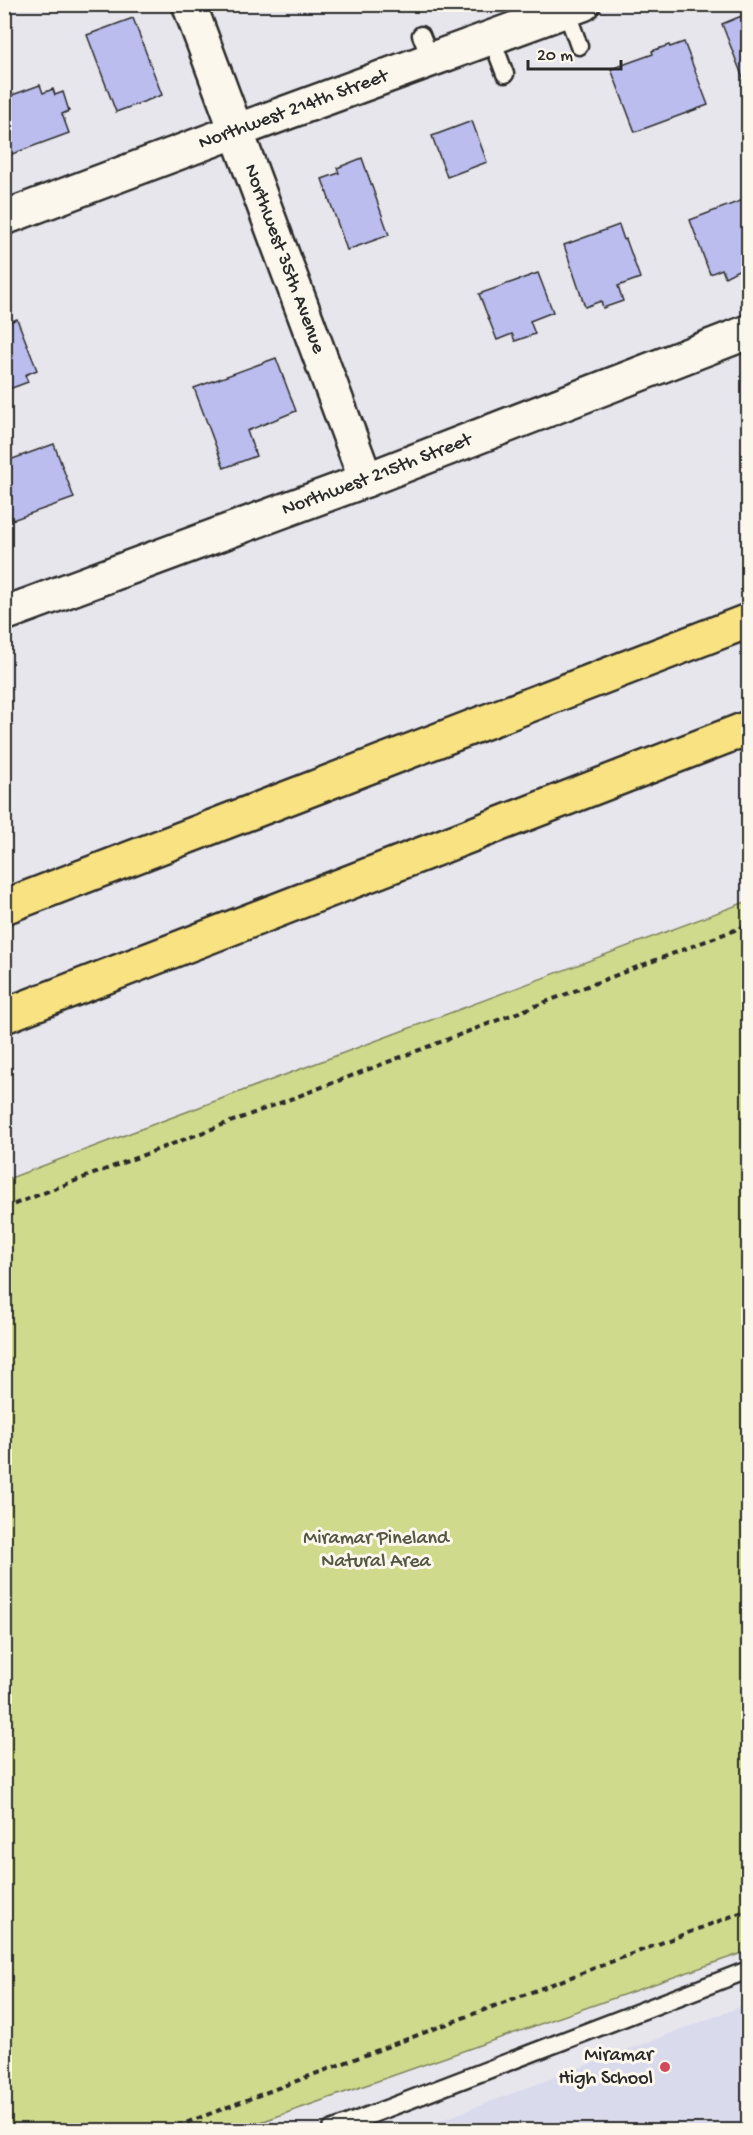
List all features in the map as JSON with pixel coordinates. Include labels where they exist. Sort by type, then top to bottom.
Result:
[{"type":"highway","points":[[4,907],[748,621]]},
{"type":"highway","points":[[4,1016],[748,728]]},
{"type":"street","name":"Northwest 35th Avenue","points":[[189,4],[366,480]]},
{"type":"street","name":"Northwest 214th Street","points":[[4,218],[236,131],[426,47],[491,37],[563,9]]},
{"type":"street","name":"Northwest 215th Street","points":[[4,614],[366,480],[748,332]]},
{"type":"lane","points":[[563,9],[579,45]]},
{"type":"lane","points":[[491,37],[505,74]]},
{"type":"lane","points":[[331,2130],[748,1970]]},
{"type":"path","points":[[4,1208],[748,925]]},
{"type":"path","points":[[167,2130],[748,1910]]},
{"type":"shaded area","name":"Miramar High School","points":[[748,2004],[748,2130],[415,2130]]},
{"type":"green space","name":"Miramar Pineland Natural Area","points":[[748,901],[748,1951],[238,2130],[5,2130],[5,1180]]},
{"type":"building","points":[[744,15],[746,19],[748,17],[748,91],[722,24]]},
{"type":"building","points":[[133,18],[162,95],[116,112],[87,35]]},
{"type":"building","points":[[684,42],[708,105],[635,132],[611,69],[653,54],[652,51]]},
{"type":"building","points":[[40,85],[43,93],[53,89],[55,95],[63,92],[69,111],[62,114],[69,133],[4,157],[4,98]]},
{"type":"building","points":[[472,121],[487,162],[447,177],[432,136]]},
{"type":"building","points":[[362,158],[389,235],[347,250],[322,179],[339,173],[337,168]]},
{"type":"building","points":[[748,198],[748,265],[725,277],[722,269],[710,274],[690,220]]},
{"type":"building","points":[[619,225],[640,278],[618,286],[623,301],[603,308],[601,301],[585,307],[564,245]]},
{"type":"building","points":[[538,273],[553,312],[530,321],[535,334],[515,341],[512,334],[497,340],[479,294]]},
{"type":"building","points":[[17,319],[37,370],[25,375],[28,382],[4,391],[4,324]]},
{"type":"building","points":[[276,358],[296,411],[247,431],[256,456],[224,468],[194,388]]},
{"type":"building","points":[[54,444],[74,498],[4,523],[4,462]]},
{"type":"place","name":"Miramar High School","points":[[665,2067]]}]
